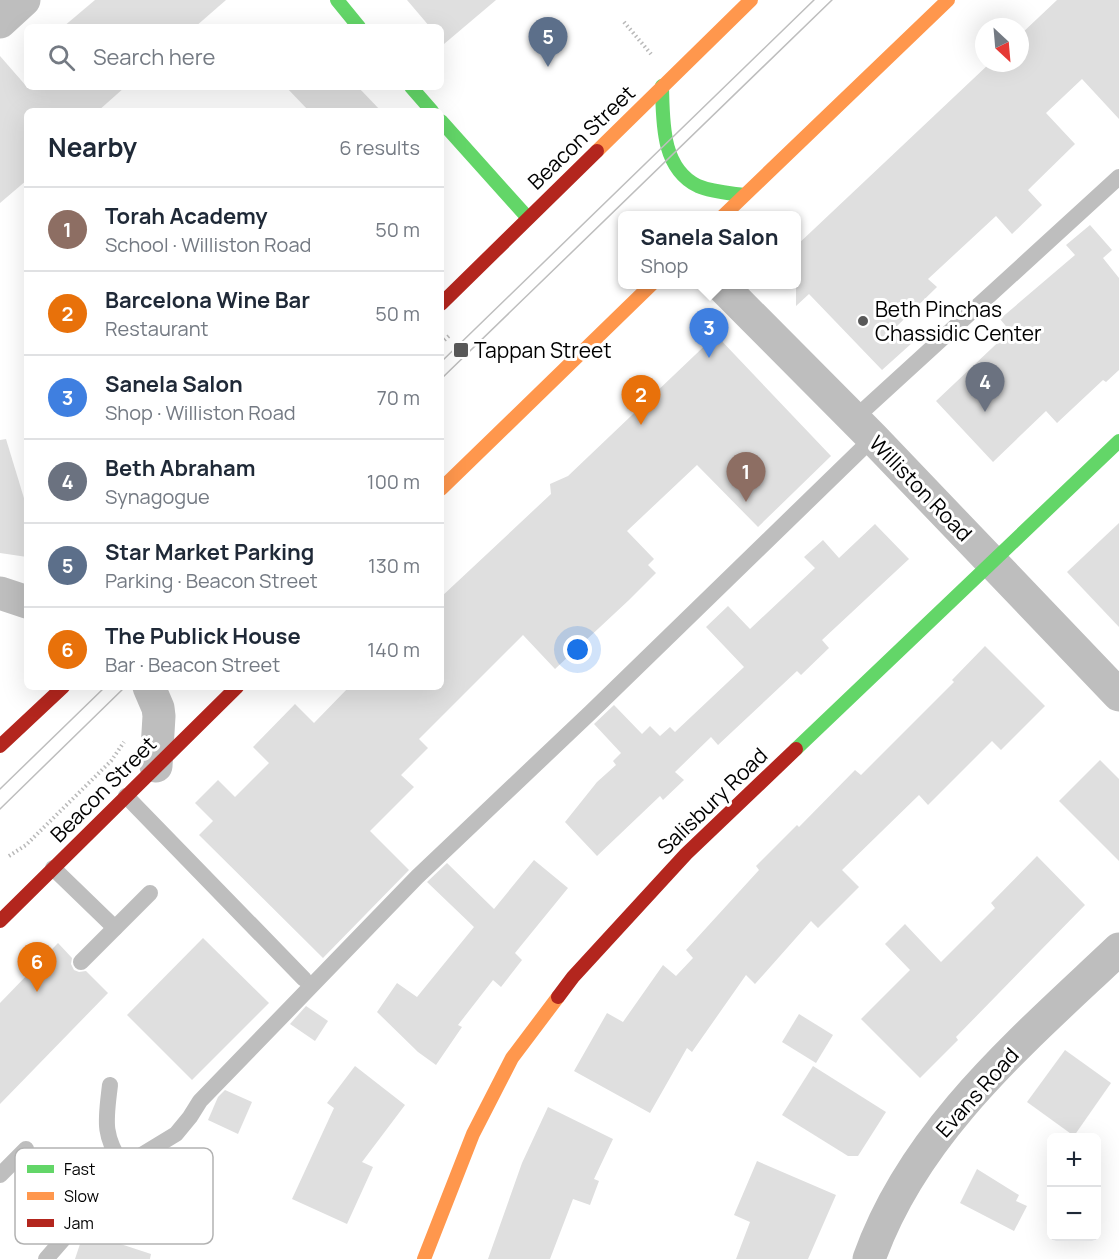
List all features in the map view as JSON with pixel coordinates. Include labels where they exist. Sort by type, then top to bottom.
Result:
[{"type":"main road","points":[[337,0],[357,24]]},
{"type":"main road","name":"Beacon Street","points":[[444,301],[752,0]]},
{"type":"main road","points":[[728,211],[948,0]]},
{"type":"main road","points":[[662,86],[665,144],[679,171],[693,182],[710,190],[744,195]]},
{"type":"main road","points":[[414,90],[429,108]]},
{"type":"main road","points":[[444,124],[528,218]]},
{"type":"main road","points":[[444,486],[648,289]]},
{"type":"main road","name":"Salisbury Road","points":[[424,1259],[473,1134],[512,1058],[573,977],[686,854],[1119,441]]},
{"type":"main road","points":[[0,746],[60,690]]},
{"type":"main road","name":"Beacon Street","points":[[0,921],[234,690]]},
{"type":"street","points":[[0,22],[24,0]]},
{"type":"street","name":"Williston Road","points":[[724,289],[864,428],[1119,695]]},
{"type":"street","points":[[0,593],[24,601]]},
{"type":"street","points":[[150,690],[159,716],[156,766]]},
{"type":"street","name":"Evans Road","points":[[869,1259],[891,1208],[938,1133],[1005,1059],[1119,949]]},
{"type":"lane","points":[[153,1148],[176,1134],[200,1101],[417,877],[582,720],[864,428],[1119,177]]},
{"type":"lane","points":[[126,796],[304,979]]},
{"type":"lane","points":[[53,868],[114,928]]},
{"type":"lane","points":[[81,962],[150,893]]},
{"type":"lane","points":[[110,1085],[106,1119],[108,1139],[113,1148]]},
{"type":"lane","points":[[0,1175],[15,1160]]},
{"type":"lane","points":[[45,1259],[58,1244]]},
{"type":"path","points":[[624,22],[655,59]]},
{"type":"path","points":[[9,856],[26,845],[111,761],[127,737]]},
{"type":"building","points":[[95,0],[226,0],[198,24],[67,24]]},
{"type":"building","points":[[407,0],[496,0],[444,44],[444,24],[427,24]]},
{"type":"building","points":[[1057,0],[1119,0],[1119,119],[1082,79],[1046,113],[1075,144],[1028,190],[1042,205],[1012,234],[996,216],[928,279],[937,287],[896,327],[912,343],[882,370],[809,294],[796,306],[796,289],[801,289],[801,241],[980,72],[1029,72],[1029,26]]},
{"type":"building","points":[[0,56],[24,84],[24,90],[122,90],[101,108],[24,108],[24,183],[0,203]]},
{"type":"building","points":[[289,90],[361,90],[378,108],[306,108]]},
{"type":"building","points":[[1090,225],[1112,250],[1103,258],[1119,278],[1119,370],[1106,382],[1103,380],[1057,423],[1046,411],[993,462],[936,401],[1010,331],[1000,319],[1075,255],[1066,245]]},
{"type":"building","points":[[716,335],[831,456],[758,527],[697,465],[627,531],[654,559],[648,565],[656,573],[629,600],[555,669],[523,635],[419,739],[428,748],[401,775],[414,787],[370,831],[409,870],[323,958],[199,835],[213,821],[195,803],[218,780],[235,797],[269,763],[253,747],[295,704],[314,723],[346,690],[444,690],[444,594],[551,494],[550,484],[568,476]]},
{"type":"building","points":[[6,439],[24,498],[24,557],[0,553],[0,440]]},
{"type":"building","points":[[1119,523],[1119,627],[1067,572]]},
{"type":"building","points":[[875,524],[909,559],[822,640],[829,648],[801,675],[797,671],[718,745],[711,737],[675,772],[684,780],[663,800],[660,796],[597,856],[565,822],[597,782],[616,765],[613,761],[621,753],[594,724],[614,705],[642,734],[650,726],[660,736],[670,727],[675,732],[744,667],[706,627],[728,606],[750,629],[815,568],[804,557],[823,540],[839,558]]},
{"type":"building","points":[[985,646],[1045,706],[1001,750],[992,741],[928,805],[919,795],[842,870],[859,887],[818,928],[811,921],[755,984],[746,975],[692,1052],[687,1048],[650,1113],[574,1071],[607,1013],[623,1022],[663,965],[676,976],[693,958],[686,950],[759,870],[756,866],[797,825],[799,827],[855,770],[861,775],[954,682],[952,680]]},
{"type":"building","points":[[1100,760],[1119,779],[1119,861],[1059,801]]},
{"type":"building","points":[[1037,856],[1085,905],[956,1037],[958,1040],[920,1078],[861,1019],[910,970],[885,944],[905,924],[941,962],[995,908],[991,903]]},
{"type":"building","points":[[534,860],[568,888],[515,953],[522,960],[501,987],[493,980],[458,1025],[462,1027],[436,1065],[418,1052],[377,1012],[397,983],[417,997],[474,927],[427,882],[447,863],[494,909]]},
{"type":"building","points":[[203,938],[269,1003],[192,1080],[127,1015]]},
{"type":"building","points":[[58,943],[72,958],[71,964],[74,970],[86,971],[108,993],[0,1104],[0,1003]]},
{"type":"building","points":[[306,1006],[328,1021],[315,1041],[290,1024]]},
{"type":"building","points":[[799,1014],[833,1035],[816,1063],[782,1042]]},
{"type":"building","points":[[1065,1050],[1111,1083],[1076,1133],[1070,1133],[1027,1102]]},
{"type":"building","points":[[355,1066],[405,1105],[362,1162],[373,1167],[347,1224],[292,1199],[334,1108],[327,1103]]},
{"type":"building","points":[[813,1066],[886,1112],[858,1156],[848,1156],[782,1115]]},
{"type":"building","points":[[225,1090],[252,1102],[238,1134],[208,1120],[218,1097]]},
{"type":"building","points":[[548,1107],[613,1139],[594,1179],[599,1181],[590,1205],[573,1199],[550,1259],[488,1259],[522,1163]]},
{"type":"building","points":[[757,1161],[836,1195],[808,1259],[736,1259],[750,1222],[734,1215]]},
{"type":"building","points":[[977,1169],[1019,1195],[1016,1201],[1027,1206],[1014,1231],[960,1203]]},
{"type":"building","points":[[80,1244],[121,1244],[151,1254],[150,1259],[75,1259]]},
{"type":"tram line","points":[[444,359],[814,0]]},
{"type":"tram line","points":[[444,376],[832,0]]},
{"type":"tram line","points":[[0,789],[102,690]]},
{"type":"tram line","points":[[0,809],[122,690]]},
{"type":"traffic: fast","points":[[337,0],[357,24]]},
{"type":"traffic: fast","points":[[662,86],[666,142],[677,168],[698,186],[744,195]]},
{"type":"traffic: fast","points":[[414,90],[429,108]]},
{"type":"traffic: fast","points":[[444,124],[528,218]]},
{"type":"traffic: fast","points":[[796,749],[1119,441]]},
{"type":"traffic: slow","points":[[597,151],[751,0]]},
{"type":"traffic: slow","points":[[728,211],[948,0]]},
{"type":"traffic: slow","points":[[444,486],[647,289]]},
{"type":"traffic: slow","points":[[424,1259],[473,1134],[512,1058],[558,997]]},
{"type":"traffic: jam","points":[[444,301],[597,151]]},
{"type":"traffic: jam","points":[[0,746],[60,690]]},
{"type":"traffic: jam","points":[[0,921],[234,690]]},
{"type":"traffic: jam","points":[[558,997],[573,977],[686,854],[796,749]]},
{"type":"place","name":"Star Market Parking","points":[[548,67]]},
{"type":"place","name":"Beth Pinchas Chassidic Center","points":[[863,321]]},
{"type":"place","name":"Tappan Street","points":[[461,350]]},
{"type":"place","name":"Sanela Salon","points":[[709,358]]},
{"type":"place","name":"Beth Abraham","points":[[985,412]]},
{"type":"place","name":"Barcelona Wine Bar","points":[[641,425]]},
{"type":"place","name":"Torah Academy","points":[[746,502]]},
{"type":"place","name":"The Publick House","points":[[37,992]]}]
